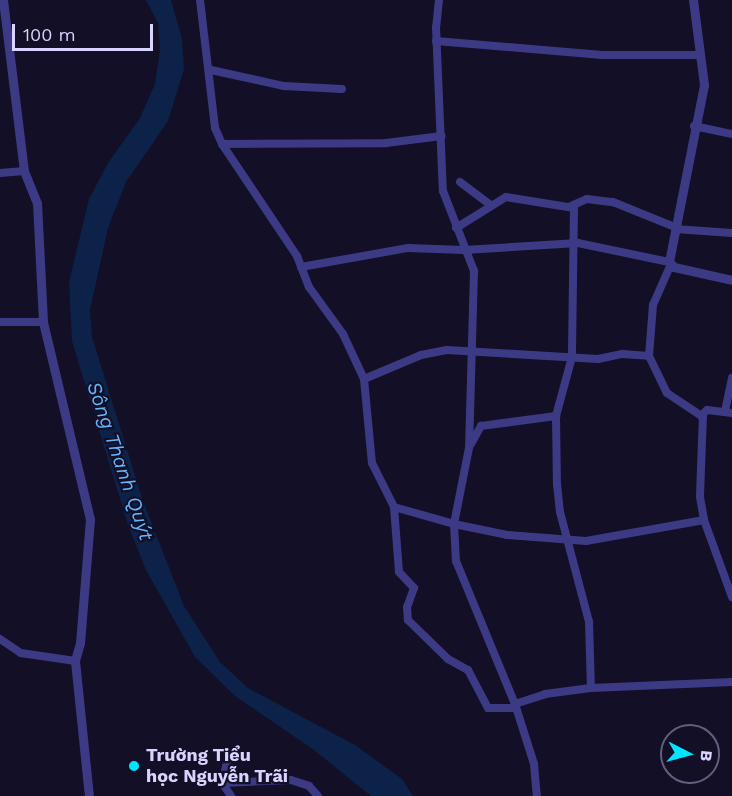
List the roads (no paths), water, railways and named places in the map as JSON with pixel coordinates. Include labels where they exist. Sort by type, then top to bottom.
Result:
[{"type":"street","points":[[3,0],[24,171],[37,203],[43,322],[90,519],[80,643],[75,661],[89,796]]},
{"type":"street","points":[[200,0],[211,70],[215,128],[222,144],[266,205],[323,311],[353,351],[364,379],[372,463],[394,507],[399,572],[414,588],[407,607],[408,620],[448,659],[468,670],[488,708],[515,706],[545,694],[591,688],[732,682]]},
{"type":"street","points":[[438,0],[436,41],[443,191],[474,271],[469,448],[454,524],[456,561],[515,706],[534,764],[537,796]]},
{"type":"street","points":[[693,0],[704,85],[694,126],[670,263],[653,305],[649,356],[667,393],[703,417]]},
{"type":"street","points":[[436,41],[602,55],[701,55]]},
{"type":"street","points":[[211,70],[284,86],[342,89]]},
{"type":"street","points":[[694,126],[732,134]]},
{"type":"street","points":[[222,144],[386,143],[442,136]]},
{"type":"street","points":[[0,173],[24,171]]},
{"type":"street","points":[[460,182],[491,205]]},
{"type":"street","points":[[456,228],[506,198],[571,206],[587,199],[613,202],[675,228],[732,232]]},
{"type":"street","points":[[571,206],[572,357],[556,416],[558,493],[589,622],[591,688]]},
{"type":"street","points":[[301,267],[408,248],[464,250],[571,246],[585,243],[732,280]]},
{"type":"street","points":[[0,322],[43,322]]},
{"type":"street","points":[[364,379],[421,355],[473,350],[572,357],[649,356]]},
{"type":"street","points":[[732,378],[729,412],[707,410],[703,417],[700,497],[704,520],[732,597]]},
{"type":"street","points":[[469,448],[481,426],[556,416]]},
{"type":"street","points":[[394,507],[454,524],[507,535],[586,541],[704,520]]},
{"type":"street","points":[[0,639],[21,653],[75,661]]},
{"type":"street","points":[[227,762],[222,783],[231,796]]},
{"type":"street","points":[[222,783],[291,780],[309,786],[318,796]]},
{"type":"water","name":"Sông Thanh Quýt","points":[[146,0],[171,0],[182,39],[184,69],[168,121],[126,182],[108,228],[90,310],[92,337],[143,501],[184,606],[220,662],[248,688],[355,745],[402,779],[413,796],[371,796],[314,750],[235,696],[195,657],[146,570],[128,525],[72,341],[69,282],[89,199],[108,163],[140,118],[155,84],[160,49],[158,23]]},
{"type":"place","name":"Trường Tiểu học Nguyễn Trãi","points":[[134,766]]}]
